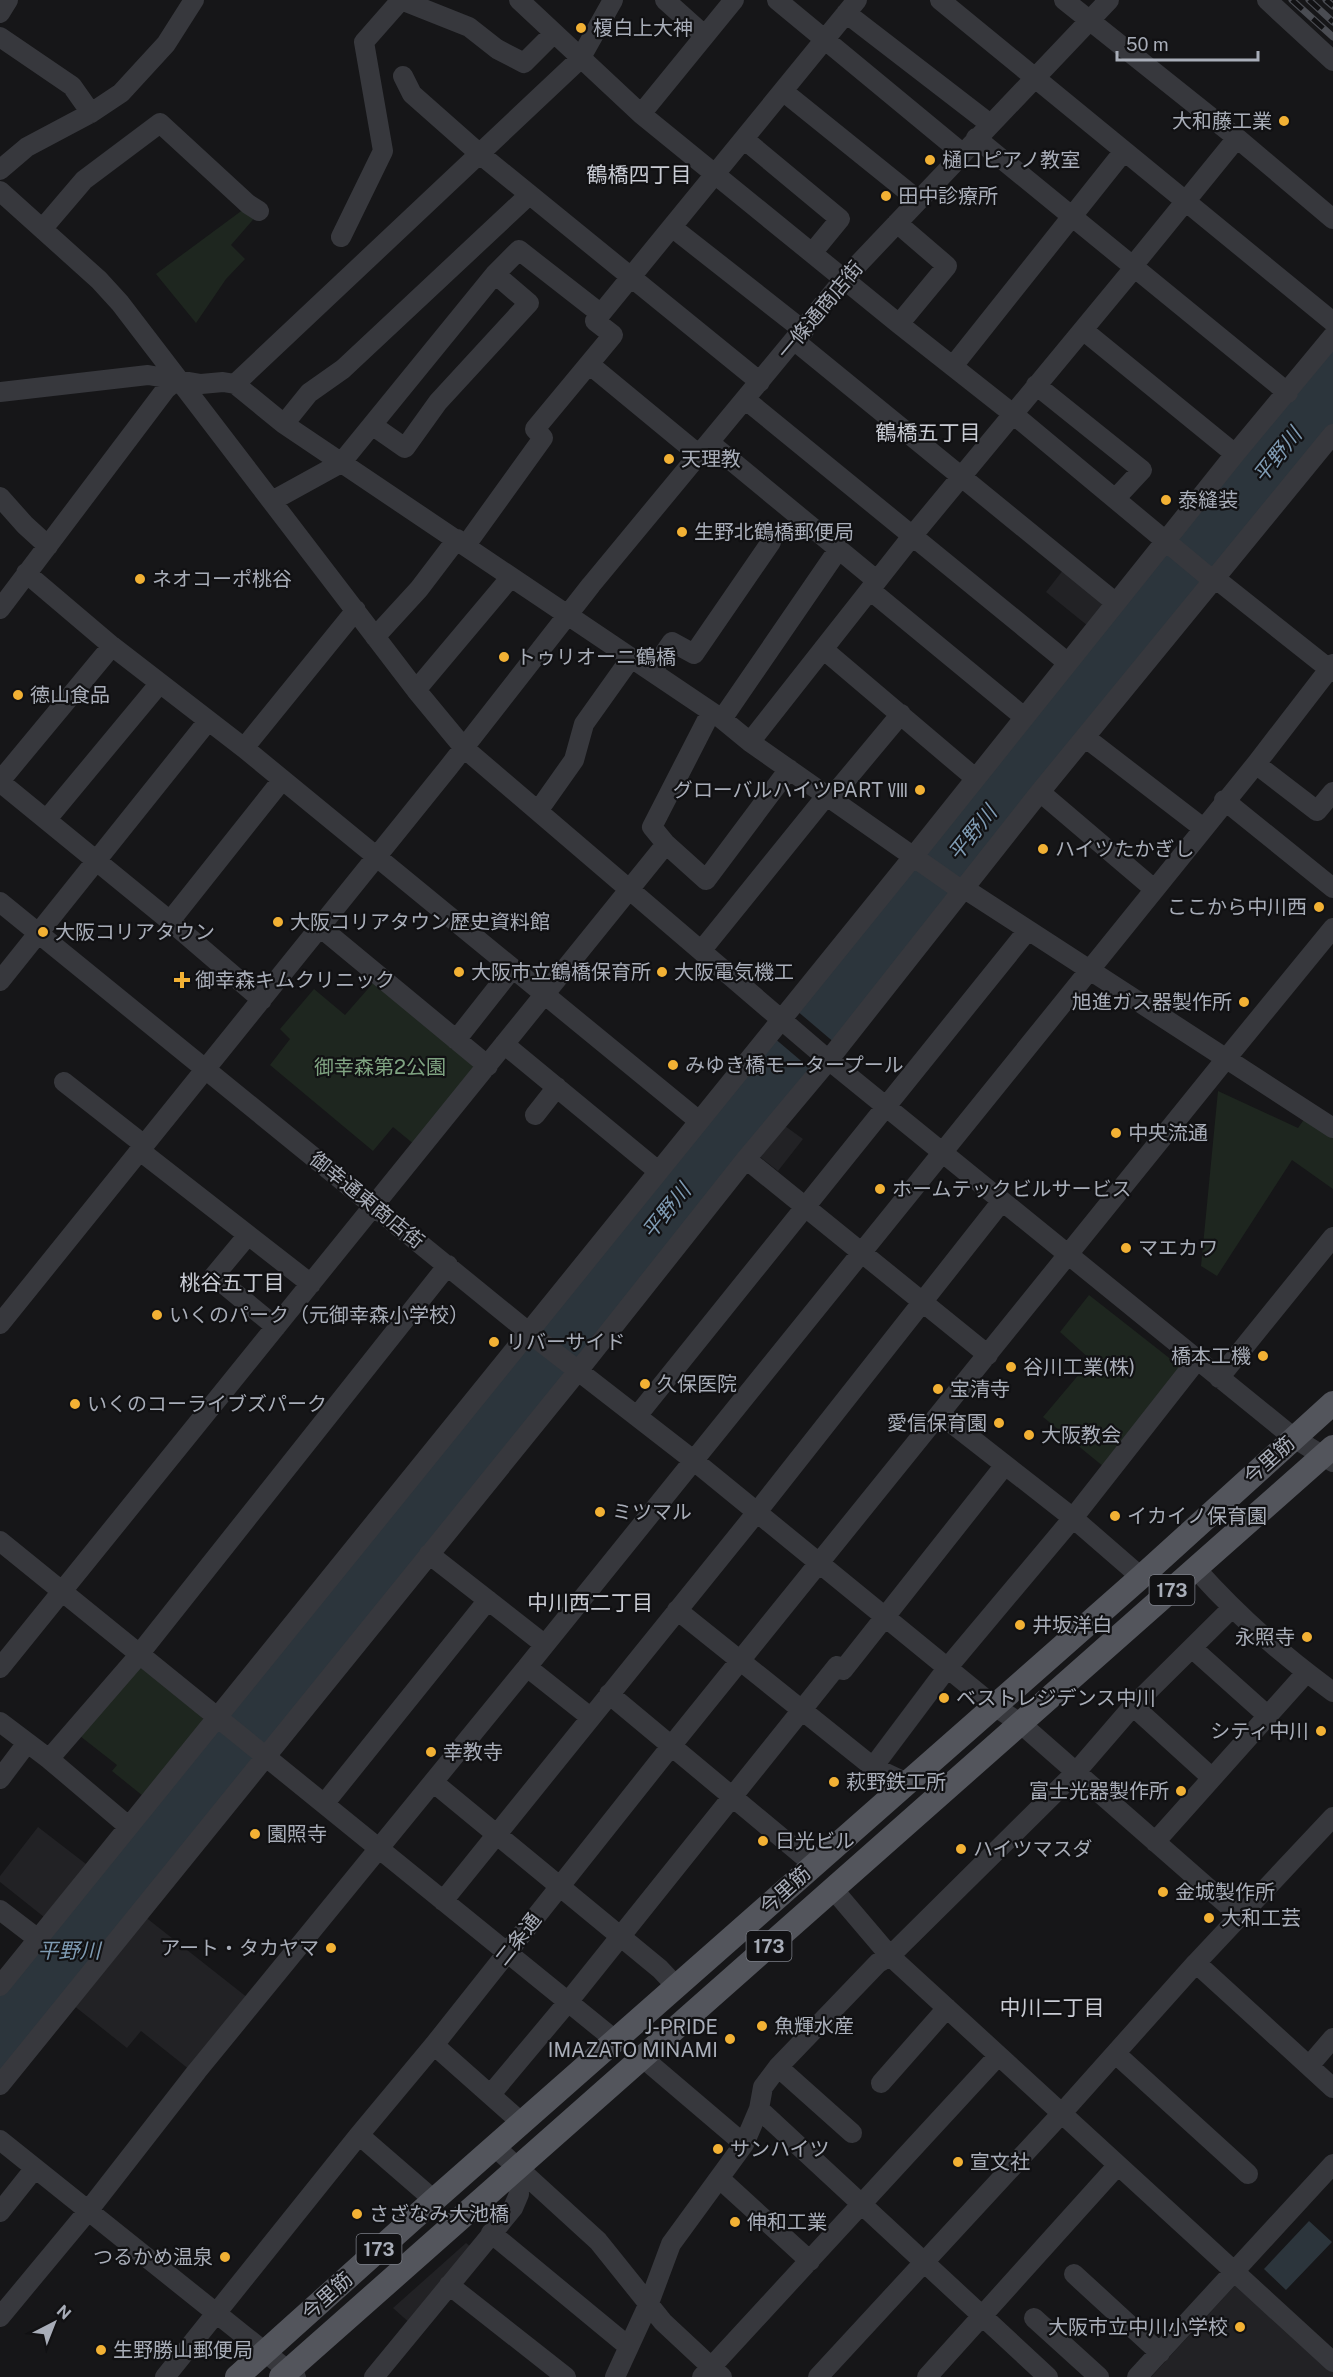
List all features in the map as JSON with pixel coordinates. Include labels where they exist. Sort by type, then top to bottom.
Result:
[{"type":"main road","name":"今里筋","points":[[237,2377],[522,2123],[606,2033],[676,1986],[1141,1577],[1333,1403]]},
{"type":"main road","name":"今里筋","points":[[288,2375],[516,2168],[833,1888],[1196,1569],[1330,1455]]},
{"type":"street","points":[[0,13],[8,0]]},
{"type":"street","points":[[0,170],[27,147],[91,113],[121,93],[166,45],[194,0]]},
{"type":"street","points":[[341,237],[383,151],[364,42],[401,0],[469,27],[497,49],[524,63],[553,34]]},
{"type":"street","points":[[0,2317],[88,2211],[197,2071],[942,1153],[1332,668],[1169,543],[641,114],[519,0]]},
{"type":"street","points":[[235,384],[481,155],[580,59],[613,0]]},
{"type":"street","points":[[665,0],[704,35]]},
{"type":"street","points":[[641,114],[734,0]]},
{"type":"street","points":[[777,0],[962,153]]},
{"type":"street","points":[[940,0],[1333,322]]},
{"type":"street","points":[[1064,0],[1237,138],[1333,219]]},
{"type":"street","name":"一條通商店街","points":[[1,1322],[376,858],[568,615],[845,278],[1109,0]]},
{"type":"street","points":[[1267,0],[1333,61]]},
{"type":"street","points":[[375,637],[461,542],[543,438],[534,429],[613,335],[595,321],[852,7],[990,124]]},
{"type":"street","points":[[0,37],[72,86],[91,113]]},
{"type":"street","points":[[404,76],[412,94],[481,155],[760,382]]},
{"type":"street","points":[[784,92],[918,200]]},
{"type":"street","points":[[43,228],[84,180],[160,123],[248,204],[259,211]]},
{"type":"street","points":[[976,138],[1288,393]]},
{"type":"street","points":[[750,742],[913,535],[1083,330],[1237,138]]},
{"type":"street","points":[[745,140],[840,219],[812,253]]},
{"type":"street","points":[[953,366],[1124,151]]},
{"type":"street","points":[[0,190],[43,228],[120,303],[375,637],[464,748],[884,1106],[1294,1437],[1330,1455]]},
{"type":"street","points":[[284,424],[309,393],[343,369],[529,195]]},
{"type":"street","points":[[897,223],[946,266],[899,324]]},
{"type":"street","points":[[673,228],[962,476],[1116,603]]},
{"type":"street","points":[[272,501],[341,463],[495,274],[519,250],[601,314]]},
{"type":"street","points":[[372,425],[405,448],[438,402],[529,303],[495,274]]},
{"type":"street","points":[[1083,330],[1235,454]]},
{"type":"street","points":[[0,1986],[218,1720],[699,1120],[783,1022],[975,778],[1116,603],[1169,543],[1235,454],[1333,336]]},
{"type":"street","points":[[589,364],[838,550],[873,585],[1024,717]]},
{"type":"street","points":[[0,392],[148,375],[201,384],[223,382],[235,384],[284,424],[717,715],[750,742],[962,889],[1333,1128]]},
{"type":"street","points":[[0,609],[166,389],[177,380]]},
{"type":"street","points":[[1036,385],[1142,470],[1115,499]]},
{"type":"street","points":[[746,400],[1068,663]]},
{"type":"street","points":[[0,2085],[1040,792],[1333,435]]},
{"type":"street","points":[[0,497],[48,546]]},
{"type":"street","points":[[652,671],[672,642],[694,654],[771,542]]},
{"type":"street","points":[[789,769],[706,880],[666,844],[652,827],[717,715],[838,550]]},
{"type":"street","points":[[26,573],[112,646],[244,748],[543,995],[699,1120]]},
{"type":"street","points":[[417,690],[511,577]]},
{"type":"street","points":[[244,748],[356,610]]},
{"type":"street","points":[[112,646],[0,781],[262,1000]]},
{"type":"street","points":[[823,649],[975,778]]},
{"type":"street","points":[[538,811],[574,760],[584,724],[631,658]]},
{"type":"street","points":[[47,819],[160,683]]},
{"type":"street","points":[[701,951],[829,796],[901,714]]},
{"type":"street","points":[[0,981],[208,721]]},
{"type":"street","points":[[1086,738],[1203,828]]},
{"type":"street","points":[[1256,764],[1317,811],[1333,792]]},
{"type":"street","points":[[170,921],[282,780]]},
{"type":"street","points":[[1040,792],[1154,889]]},
{"type":"street","points":[[1224,800],[1333,888]]},
{"type":"street","points":[[0,1668],[666,844]]},
{"type":"street","name":"御幸通東商店街","points":[[0,902],[207,1068],[530,1333],[693,1460],[994,1706],[1020,1723],[1240,1916]]},
{"type":"street","points":[[320,927],[488,1066]]},
{"type":"street","points":[[637,1416],[884,1106],[1028,930]]},
{"type":"street","name":"二条通","points":[[165,2377],[1225,1060],[1331,936]]},
{"type":"street","points":[[456,1040],[512,969]]},
{"type":"street","points":[[504,1044],[658,1171]]},
{"type":"street","points":[[64,1082],[248,1235],[311,1284]]},
{"type":"street","points":[[535,1115],[557,1087]]},
{"type":"street","points":[[746,1159],[988,1355]]},
{"type":"street","points":[[443,1901],[924,1303],[1002,1201]]},
{"type":"street","points":[[248,1235],[214,1276],[276,1327]]},
{"type":"street","points":[[1219,1378],[1333,1236]]},
{"type":"street","points":[[49,1759],[139,1654],[448,1265]]},
{"type":"street","points":[[873,1767],[948,1667],[1073,1518],[1197,1360]]},
{"type":"street","points":[[940,1414],[1073,1518],[1141,1577]]},
{"type":"street","points":[[490,2094],[568,2002],[801,1709],[837,1666],[843,1670],[1005,1465]]},
{"type":"street","points":[[0,1541],[606,2033]]},
{"type":"street","points":[[429,1554],[544,1644]]},
{"type":"street","points":[[1196,1569],[1232,1608],[1306,1672],[1333,1692]]},
{"type":"street","points":[[324,1804],[488,1600]]},
{"type":"street","points":[[615,2377],[649,2303],[671,2244],[744,2144],[759,2109],[763,2087],[778,2067],[878,1963],[890,1956],[1076,1772],[1133,1706],[1232,1608]]},
{"type":"street","points":[[677,1610],[873,1767],[907,1783]]},
{"type":"street","points":[[1192,1648],[1268,1716]]},
{"type":"street","points":[[526,1667],[590,1717]]},
{"type":"street","points":[[1155,1842],[1306,1672]]},
{"type":"street","points":[[609,1694],[813,1864]]},
{"type":"street","points":[[1133,1706],[1212,1778]]},
{"type":"street","points":[[0,1722],[49,1759],[128,1827]]},
{"type":"street","points":[[0,1779],[27,1743]]},
{"type":"street","points":[[433,1782],[660,1969],[676,1986]]},
{"type":"street","points":[[818,2377],[1062,2114],[1196,1962],[1333,1817]]},
{"type":"street","points":[[833,1888],[890,1956],[1333,2361]]},
{"type":"street","points":[[0,1910],[38,1939]]},
{"type":"street","points":[[1196,1962],[1333,2088]]},
{"type":"street","points":[[881,2083],[947,2008]]},
{"type":"street","points":[[1309,2066],[1333,2038]]},
{"type":"street","points":[[434,2045],[522,2123]]},
{"type":"street","points":[[1116,2054],[1248,2174]]},
{"type":"street","points":[[495,2147],[598,2241],[663,2322],[712,2374],[810,2260],[998,2056]]},
{"type":"street","points":[[643,2058],[744,2144]]},
{"type":"street","points":[[778,2067],[852,2133]]},
{"type":"street","points":[[759,2109],[983,2316],[1037,2374]]},
{"type":"street","points":[[359,2135],[434,2200]]},
{"type":"street","points":[[0,2140],[264,2352],[288,2375]]},
{"type":"street","points":[[1137,2377],[1333,2164]]},
{"type":"street","points":[[927,2377],[1118,2165]]},
{"type":"street","points":[[0,2212],[35,2168]]},
{"type":"street","points":[[374,2377],[513,2208],[519,2194],[516,2168]]},
{"type":"street","points":[[719,2178],[810,2260]]},
{"type":"street","points":[[491,2233],[629,2347]]},
{"type":"street","points":[[1074,2274],[1160,2352]]},
{"type":"street","points":[[449,2285],[566,2377]]},
{"type":"street","points":[[1034,2318],[1099,2377]]},
{"type":"shaded area","points":[[1067,565],[1110,600],[1088,626],[1046,592]]},
{"type":"shaded area","points":[[785,1126],[803,1139],[778,1171],[760,1157]]},
{"type":"shaded area","points":[[38,1827],[86,1864],[44,1917],[0,1882],[0,1876]]},
{"type":"shaded area","points":[[144,1916],[248,1998],[190,2070],[141,2031],[127,2048],[73,2005]]},
{"type":"shaded area","points":[[466,2243],[474,2249],[412,2325],[393,2308]]},
{"type":"shaded area","name":"大阪市立中川小学校","points":[[1236,2284],[1333,2371],[1333,2377],[1151,2377]]},
{"type":"green space","points":[[248,206],[258,214],[231,245],[245,259],[226,279],[196,323],[156,274]]},
{"type":"green space","name":"御幸森第2公園","points":[[374,982],[478,1070],[415,1145],[393,1127],[373,1151],[270,1065],[290,1039],[280,1029],[314,989],[345,1015]]},
{"type":"green space","points":[[1218,1091],[1298,1128],[1305,1118],[1333,1137],[1333,1189],[1292,1160],[1217,1276],[1201,1266]]},
{"type":"green space","points":[[1089,1295],[1182,1368],[1104,1467],[1043,1417],[1091,1360],[1060,1332]]},
{"type":"green space","points":[[139,1665],[202,1715],[204,1723],[143,1796],[112,1771],[117,1765],[80,1736]]},
{"type":"water","name":"平野川","points":[[1333,346],[1333,424],[0,2075],[0,1996]]},
{"type":"water","points":[[1309,2221],[1332,2242],[1286,2290],[1264,2269]]},
{"type":"pier","points":[[796,1010],[836,1044],[813,1071],[773,1037]]},
{"type":"railway","points":[[1292,0],[1333,37]]},
{"type":"railway","points":[[1309,0],[1333,22]]},
{"type":"railway","points":[[1326,0],[1333,6]]},
{"type":"place","name":"榎白上大神","points":[[581,28]]},
{"type":"place","name":"大和藤工業","points":[[1284,121]]},
{"type":"place","name":"樋口ピアノ教室","points":[[930,160]]},
{"type":"place","name":"田中診療所","points":[[886,196]]},
{"type":"place","name":"天理教","points":[[669,459]]},
{"type":"place","name":"泰縫装","points":[[1166,500]]},
{"type":"place","name":"生野北鶴橋郵便局","points":[[682,532]]},
{"type":"place","name":"ネオコーポ桃谷","points":[[140,579]]},
{"type":"place","name":"トゥリオーニ鶴橋","points":[[504,657]]},
{"type":"place","name":"徳山食品","points":[[18,695]]},
{"type":"place","name":"グローバルハイツPART Ⅷ","points":[[920,790]]},
{"type":"place","name":"ハイツたかぎし","points":[[1043,849]]},
{"type":"place","name":"ここから中川西","points":[[1319,907]]},
{"type":"place","name":"大阪コリアタウン歴史資料館","points":[[278,922]]},
{"type":"place","name":"大阪コリアタウン","points":[[43,932]]},
{"type":"place","name":"大阪市立鶴橋保育所","points":[[459,972]]},
{"type":"place","name":"大阪電気機工","points":[[662,972]]},
{"type":"place","name":"御幸森キムクリニック","points":[[182,980]]},
{"type":"place","name":"旭進ガス器製作所","points":[[1244,1002]]},
{"type":"place","name":"みゆき橋モータープール","points":[[673,1065]]},
{"type":"place","name":"中央流通","points":[[1116,1133]]},
{"type":"place","name":"ホームテックビルサービス","points":[[880,1189]]},
{"type":"place","name":"マエカワ","points":[[1126,1248]]},
{"type":"place","name":"いくのパーク（元御幸森小学校）","points":[[157,1315]]},
{"type":"place","name":"リバーサイド","points":[[494,1342]]},
{"type":"place","name":"橋本工機","points":[[1263,1356]]},
{"type":"place","name":"谷川工業(株)","points":[[1011,1367]]},
{"type":"place","name":"久保医院","points":[[645,1384]]},
{"type":"place","name":"宝清寺","points":[[938,1389]]},
{"type":"place","name":"いくのコーライブズパーク","points":[[75,1404]]},
{"type":"place","name":"愛信保育園","points":[[999,1423]]},
{"type":"place","name":"大阪教会","points":[[1029,1435]]},
{"type":"place","name":"ミツマル","points":[[600,1512]]},
{"type":"place","name":"イカイノ保育園","points":[[1115,1516]]},
{"type":"place","name":"井坂洋白","points":[[1020,1625]]},
{"type":"place","name":"永照寺","points":[[1307,1637]]},
{"type":"place","name":"ベストレジデンス中川","points":[[944,1698]]},
{"type":"place","name":"シティ中川","points":[[1321,1731]]},
{"type":"place","name":"幸教寺","points":[[431,1752]]},
{"type":"place","name":"萩野鉄工所","points":[[834,1782]]},
{"type":"place","name":"富士光器製作所","points":[[1181,1791]]},
{"type":"place","name":"園照寺","points":[[255,1834]]},
{"type":"place","name":"日光ビル","points":[[763,1841]]},
{"type":"place","name":"ハイツマスダ","points":[[961,1849]]},
{"type":"place","name":"金城製作所","points":[[1163,1892]]},
{"type":"place","name":"大和工芸","points":[[1209,1918]]},
{"type":"place","name":"アート・タカヤマ","points":[[331,1948]]},
{"type":"place","name":"魚輝水産","points":[[762,2026]]},
{"type":"place","name":"J-PRIDE IMAZATO MINAMI","points":[[730,2039]]},
{"type":"place","name":"サンハイツ","points":[[718,2149]]},
{"type":"place","name":"宣文社","points":[[958,2162]]},
{"type":"place","name":"さざなみ大池橋","points":[[357,2214]]},
{"type":"place","name":"伸和工業","points":[[735,2222]]},
{"type":"place","name":"つるかめ温泉","points":[[225,2257]]},
{"type":"place","name":"大阪市立中川小学校","points":[[1240,2327]]},
{"type":"place","name":"生野勝山郵便局","points":[[101,2350]]},
{"type":"district","name":"鶴橋四丁目","points":[[639,174]]},
{"type":"district","name":"鶴橋五丁目","points":[[928,432]]},
{"type":"district","name":"桃谷五丁目","points":[[232,1282]]},
{"type":"district","name":"中川西二丁目","points":[[590,1602]]},
{"type":"district","name":"中川二丁目","points":[[1052,2007]]}]
